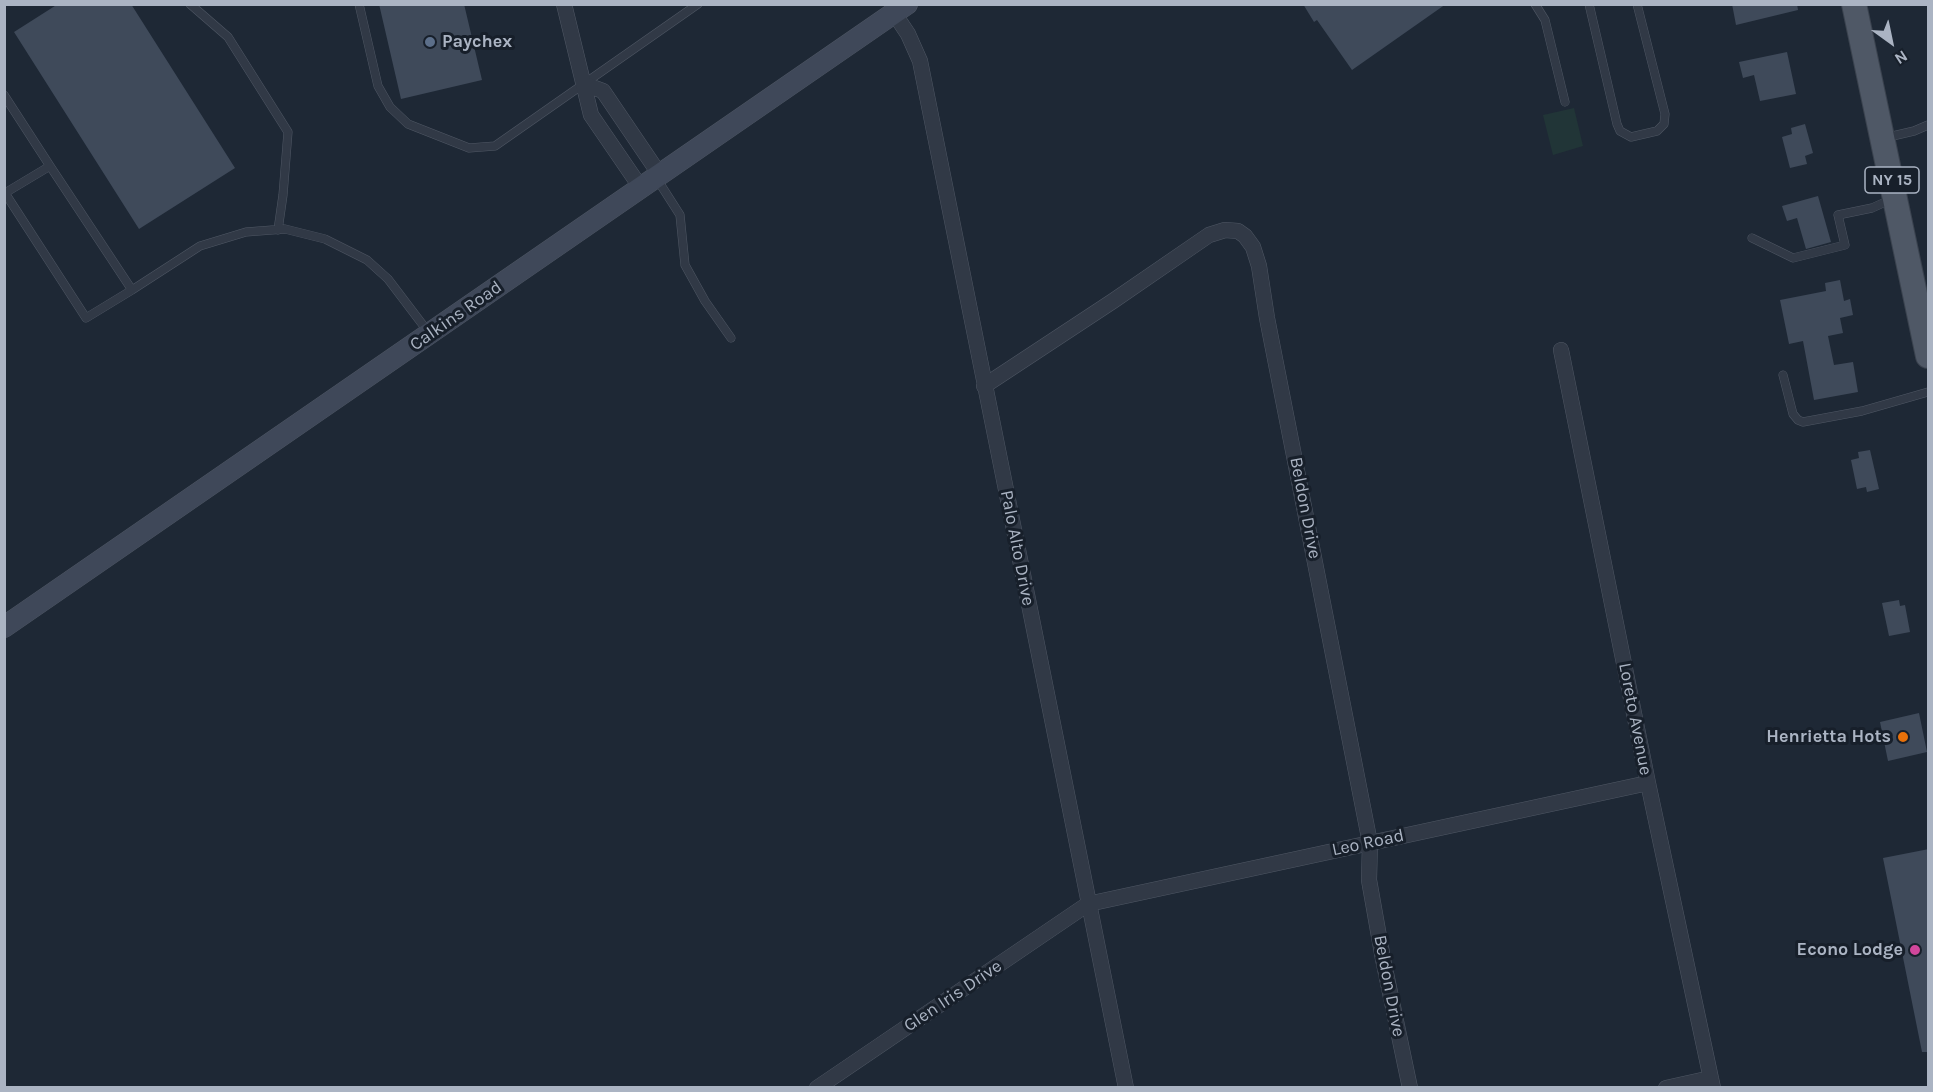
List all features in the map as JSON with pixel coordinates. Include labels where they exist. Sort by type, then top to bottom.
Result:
[{"type":"main road","name":"NY 15","points":[[1854,4],[1926,332],[1929,356]]},
{"type":"main road","name":"Calkins Road","points":[[4,627],[900,9]]},
{"type":"street","points":[[564,4],[591,115],[652,180]]},
{"type":"street","name":"Palo Alto Drive","points":[[900,9],[920,61],[1126,1088]]},
{"type":"street","points":[[584,84],[603,91],[652,180]]},
{"type":"street","name":"Beldon Drive","points":[[984,386],[1209,236],[1225,230],[1238,231],[1253,247],[1259,266],[1267,318],[1370,843],[1370,880],[1383,959],[1410,1088]]},
{"type":"street","name":"Loreto Avenue","points":[[1561,350],[1648,783],[1712,1083]]},
{"type":"street","name":"Leo Road","points":[[1088,904],[1648,783]]},
{"type":"street","name":"Glen Iris Drive","points":[[818,1088],[1088,904]]},
{"type":"street","points":[[1666,1088],[1712,1083]]},
{"type":"lane","points":[[190,4],[228,37],[288,132],[278,230]]},
{"type":"lane","points":[[359,4],[378,86],[390,107],[408,124],[469,148],[495,146],[698,4]]},
{"type":"lane","points":[[1534,4],[1545,21],[1565,102]]},
{"type":"lane","points":[[1589,4],[1617,123],[1620,131],[1631,137],[1657,131],[1664,124],[1665,114],[1638,4]]},
{"type":"lane","points":[[4,95],[132,290]]},
{"type":"lane","points":[[1883,138],[1929,125]]},
{"type":"lane","points":[[50,166],[5,193],[86,318],[200,246],[246,232],[285,229],[325,239],[367,260],[388,279],[430,334]]},
{"type":"lane","points":[[652,180],[680,215],[685,265],[705,301],[731,338]]},
{"type":"lane","points":[[1752,238],[1793,258],[1845,245],[1838,215],[1872,208],[1896,198]]},
{"type":"lane","points":[[1783,375],[1793,414],[1803,422],[1862,411],[1929,392]]},
{"type":"green space","points":[[1574,108],[1583,146],[1553,155],[1543,115]]},
{"type":"building","points":[[58,4],[131,4],[235,168],[139,229],[14,32]]},
{"type":"building","name":"Paychex","points":[[379,4],[464,4],[482,80],[401,99]]},
{"type":"building","points":[[1303,4],[1446,4],[1352,70],[1317,20],[1314,22]]},
{"type":"building","points":[[1732,4],[1797,4],[1798,10],[1736,25]]},
{"type":"building","points":[[1787,52],[1796,94],[1760,101],[1754,75],[1743,78],[1739,62]]},
{"type":"building","points":[[1805,124],[1813,153],[1805,156],[1807,164],[1790,168],[1782,137],[1792,134],[1791,128]]},
{"type":"building","points":[[1818,196],[1831,242],[1806,249],[1797,218],[1787,221],[1782,206]]},
{"type":"building","points":[[1840,280],[1844,301],[1850,299],[1853,315],[1840,318],[1843,333],[1828,336],[1834,365],[1853,362],[1858,392],[1814,400],[1803,341],[1789,344],[1780,300],[1826,291],[1825,283]]},
{"type":"building","points":[[1870,450],[1879,489],[1867,492],[1866,487],[1857,489],[1851,460],[1859,458],[1858,452]]},
{"type":"building","points":[[1899,600],[1900,606],[1905,605],[1910,632],[1889,636],[1882,603]]},
{"type":"building","name":"Henrietta Hots","points":[[1919,713],[1927,752],[1888,761],[1880,722]]},
{"type":"building","name":"Econo Lodge","points":[[1929,849],[1929,1052],[1922,1052],[1883,858]]},
{"type":"place","name":"Paychex","points":[[430,42]]},
{"type":"place","name":"Henrietta Hots","points":[[1903,737]]},
{"type":"place","name":"Econo Lodge","points":[[1915,950]]}]
